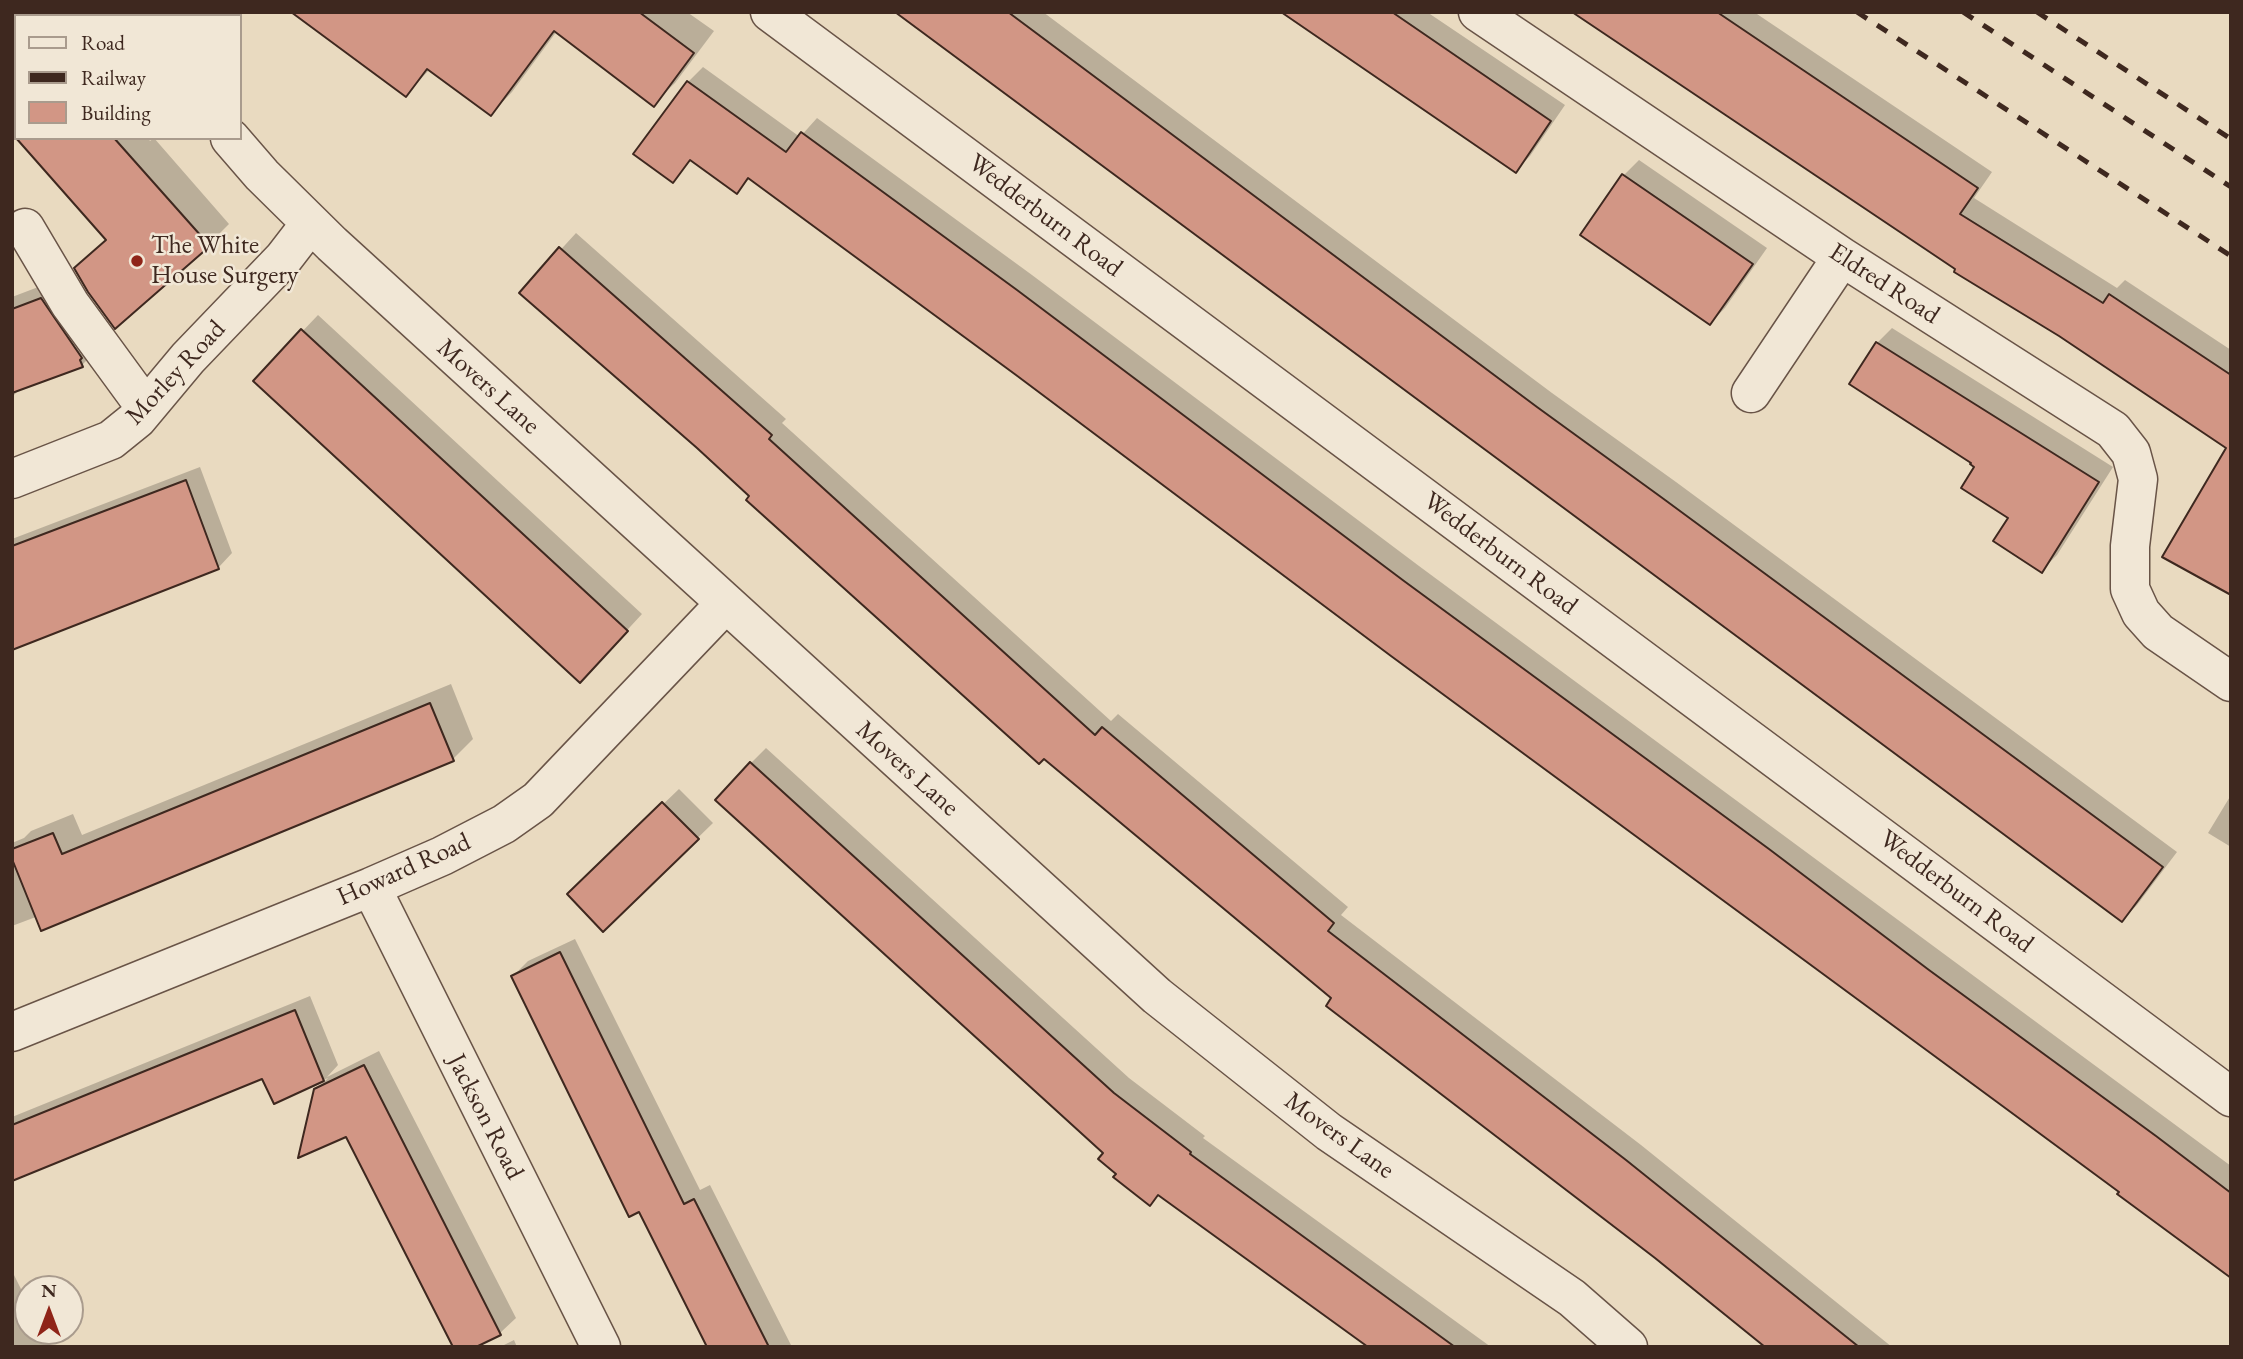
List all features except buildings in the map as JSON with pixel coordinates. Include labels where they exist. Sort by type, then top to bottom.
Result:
[{"type":"street","points":[[121,12],[130,14]]},
{"type":"street","name":"Wedderburn Road","points":[[770,12],[2231,1097]]},
{"type":"street","name":"Eldred Road","points":[[1478,12],[1842,257],[2113,430],[2131,453],[2138,479],[2130,546],[2130,589],[2141,612],[2158,632],[2231,682]]},
{"type":"street","name":"Movers Lane","points":[[232,140],[310,224],[1157,996],[1329,1132],[1572,1298],[1629,1347]]},
{"type":"street","name":"Morley Road","points":[[12,480],[111,440],[137,419],[188,358],[283,259],[310,224]]},
{"type":"street","points":[[25,228],[66,297],[146,408]]},
{"type":"street","points":[[1751,393],[1842,257]]},
{"type":"street","name":"Howard Road","points":[[12,1032],[371,887],[442,856],[504,824],[538,800],[725,604]]},
{"type":"street","name":"Jackson Road","points":[[371,887],[601,1347]]},
{"type":"railway","points":[[1857,12],[2231,256]]},
{"type":"railway","points":[[1963,12],[2231,187]]},
{"type":"railway","points":[[2037,12],[2231,139]]},
{"type":"place","name":"The White House Surgery","points":[[137,261]]}]
